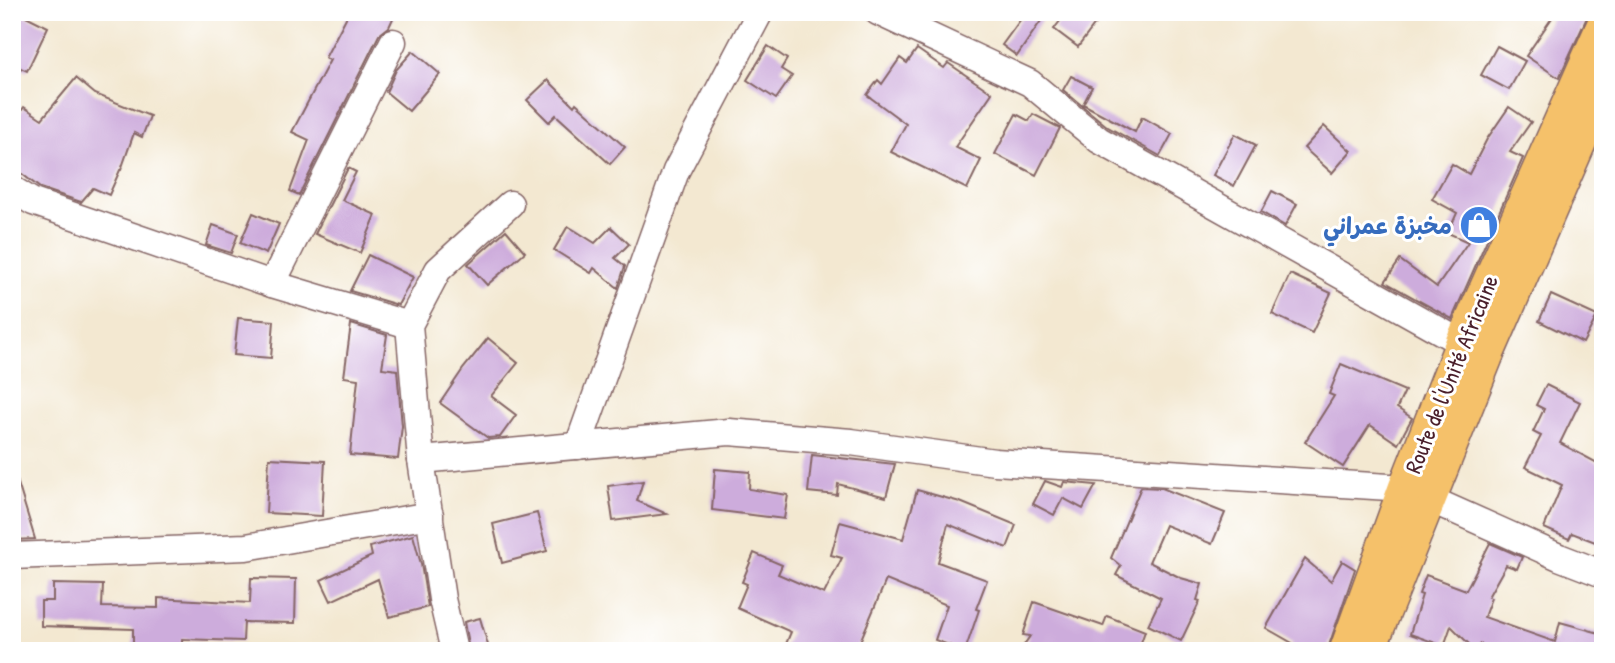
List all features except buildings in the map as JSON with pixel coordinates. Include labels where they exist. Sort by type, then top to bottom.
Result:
[{"type":"main road","name":"Route de l'Unité Africaine","points":[[1369,651],[1462,343],[1603,26]]},
{"type":"main road","name":"Route de l'Unité Africaine","points":[[1346,651],[1417,493],[1486,357],[1603,88]]},
{"type":"street","points":[[578,446],[676,171],[760,12]]},
{"type":"street","points":[[878,12],[1030,83],[1099,140],[1462,343]]},
{"type":"street","points":[[272,284],[393,43]]},
{"type":"street","points":[[12,189],[33,202],[272,284],[409,325]]},
{"type":"street","points":[[454,651],[442,599],[421,460],[409,325],[438,270],[510,204]]},
{"type":"street","points":[[421,460],[729,432],[851,442],[995,462],[1417,493],[1603,574]]},
{"type":"street","points":[[12,556],[246,547],[430,515]]},
{"type":"place","name":"مخبزة عمراني","points":[[1479,225]]}]
